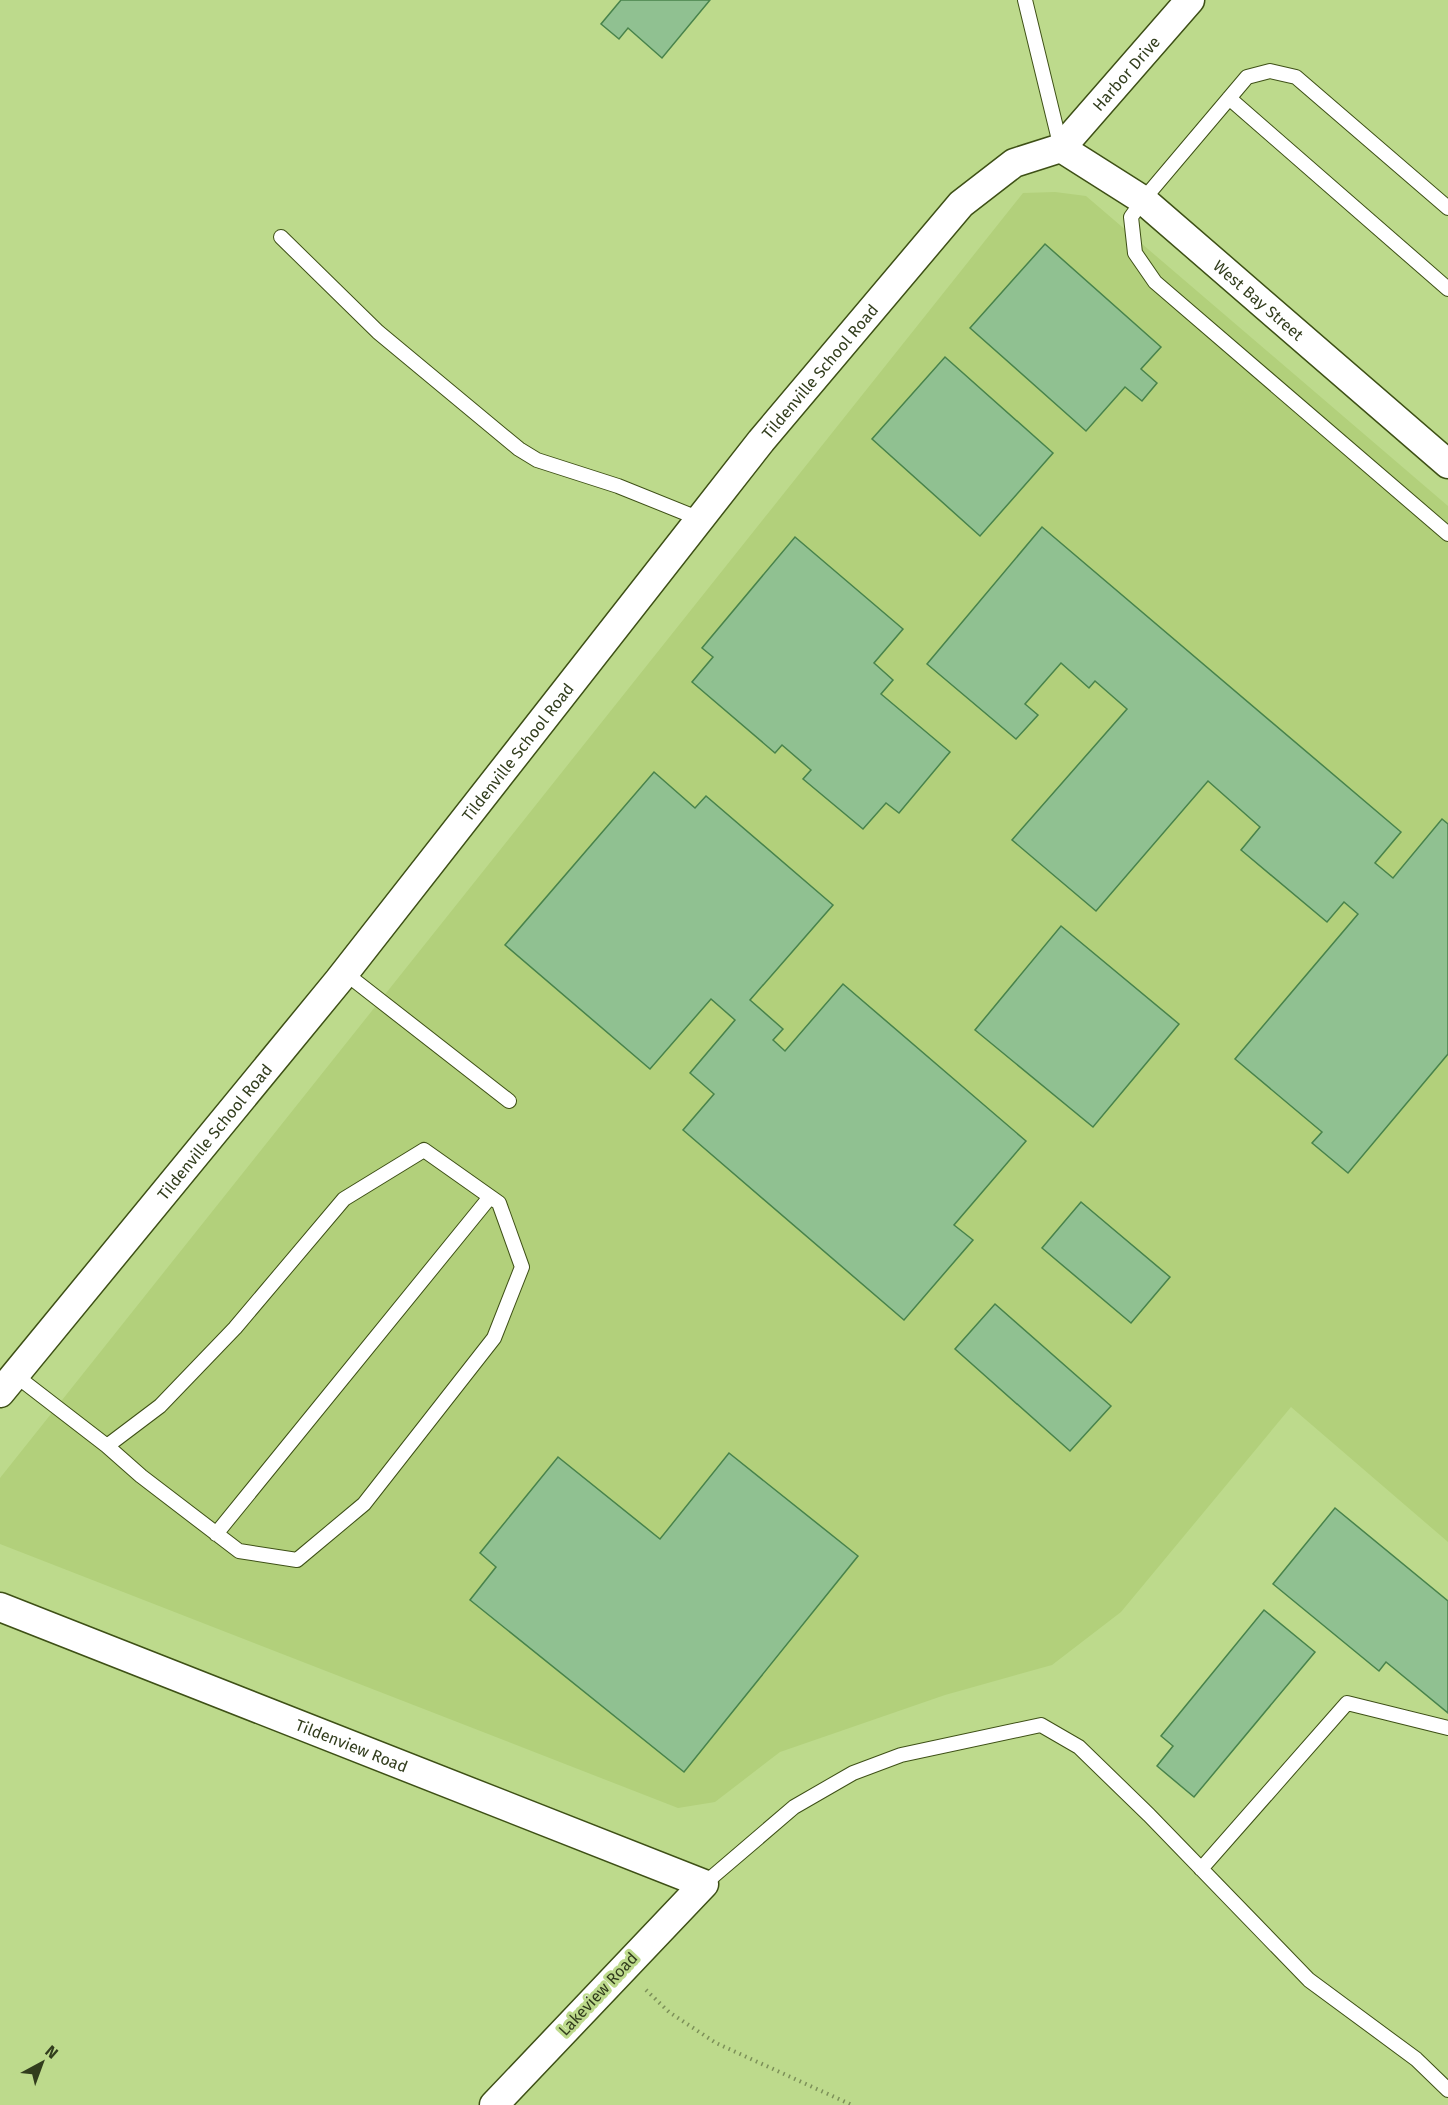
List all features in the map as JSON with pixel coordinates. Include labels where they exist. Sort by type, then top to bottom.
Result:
[{"type":"street","name":"Harbor Drive","points":[[1061,148],[1190,0]]},
{"type":"street","name":"West Bay Street","points":[[1061,148],[1143,200],[1448,464]]},
{"type":"street","name":"Tildenville School Road","points":[[8,1384],[345,973],[761,441],[961,204],[1014,163],[1061,148]]},
{"type":"street","name":"Tildenview Road","points":[[0,1606],[704,1884]]},
{"type":"street","name":"Lakeview Road","points":[[494,2105],[627,1962],[704,1884]]},
{"type":"lane","points":[[1026,0],[1061,148]]},
{"type":"lane","points":[[1448,208],[1296,77],[1270,71],[1247,77],[1131,217],[1136,253],[1155,282],[1448,534]]},
{"type":"lane","points":[[1229,98],[1448,289]]},
{"type":"lane","points":[[280,237],[378,332],[519,449],[537,460],[618,486],[700,519]]},
{"type":"lane","points":[[345,973],[509,1101]]},
{"type":"lane","points":[[8,1384],[107,1446],[141,1476],[238,1551],[297,1560],[364,1504],[494,1338],[522,1267],[499,1203],[424,1150],[344,1199],[235,1328],[160,1406],[107,1446]]},
{"type":"lane","points":[[216,1534],[490,1197]]},
{"type":"lane","points":[[1201,1869],[1347,1703],[1448,1728]]},
{"type":"lane","points":[[704,1884],[794,1807],[853,1773],[901,1755],[1041,1725],[1079,1747],[1309,1980],[1416,2059],[1448,2090]]},
{"type":"path","points":[[627,1962],[644,1988],[669,2012],[716,2043],[852,2105]]},
{"type":"shaded area","points":[[1055,192],[1086,196],[1448,506],[1448,1542],[1291,1407],[1121,1612],[1052,1665],[945,1695],[780,1752],[715,1802],[678,1808],[0,1544],[0,1478],[1023,193]]},
{"type":"building","points":[[621,0],[710,0],[662,58],[628,28],[619,39],[601,24]]},
{"type":"building","points":[[1045,244],[1161,347],[1141,369],[1157,383],[1142,401],[1125,387],[1086,431],[970,328]]},
{"type":"building","points":[[945,357],[1053,453],[980,536],[872,439]]},
{"type":"building","points":[[1042,527],[1401,832],[1375,863],[1393,878],[1442,819],[1448,824],[1448,1054],[1348,1173],[1312,1143],[1322,1132],[1235,1059],[1358,914],[1344,902],[1327,922],[1241,850],[1260,827],[1208,781],[1096,911],[1012,840],[1127,709],[1095,681],[1089,688],[1061,663],[1025,704],[1038,715],[1016,739],[927,664]]},
{"type":"building","points":[[795,537],[903,629],[874,663],[893,680],[881,694],[950,752],[899,813],[886,803],[863,829],[803,779],[811,770],[782,745],[775,753],[692,682],[713,657],[702,648]]},
{"type":"building","points":[[654,772],[695,808],[706,796],[833,905],[750,1000],[783,1029],[773,1040],[785,1051],[843,984],[1026,1141],[954,1225],[973,1240],[904,1320],[683,1130],[714,1094],[690,1073],[735,1020],[711,999],[650,1069],[505,945]]},
{"type":"building","points":[[1061,926],[1179,1024],[1093,1127],[975,1030]]},
{"type":"building","points":[[1081,1202],[1170,1277],[1131,1323],[1042,1248]]},
{"type":"building","points":[[995,1304],[1111,1406],[1070,1451],[955,1349]]},
{"type":"building","points":[[729,1453],[858,1556],[684,1772],[470,1600],[496,1567],[480,1553],[558,1457],[660,1539]]},
{"type":"building","points":[[1335,1508],[1448,1601],[1448,1713],[1386,1662],[1379,1671],[1273,1584]]},
{"type":"building","points":[[1264,1610],[1315,1652],[1194,1797],[1157,1766],[1173,1746],[1161,1736]]}]
